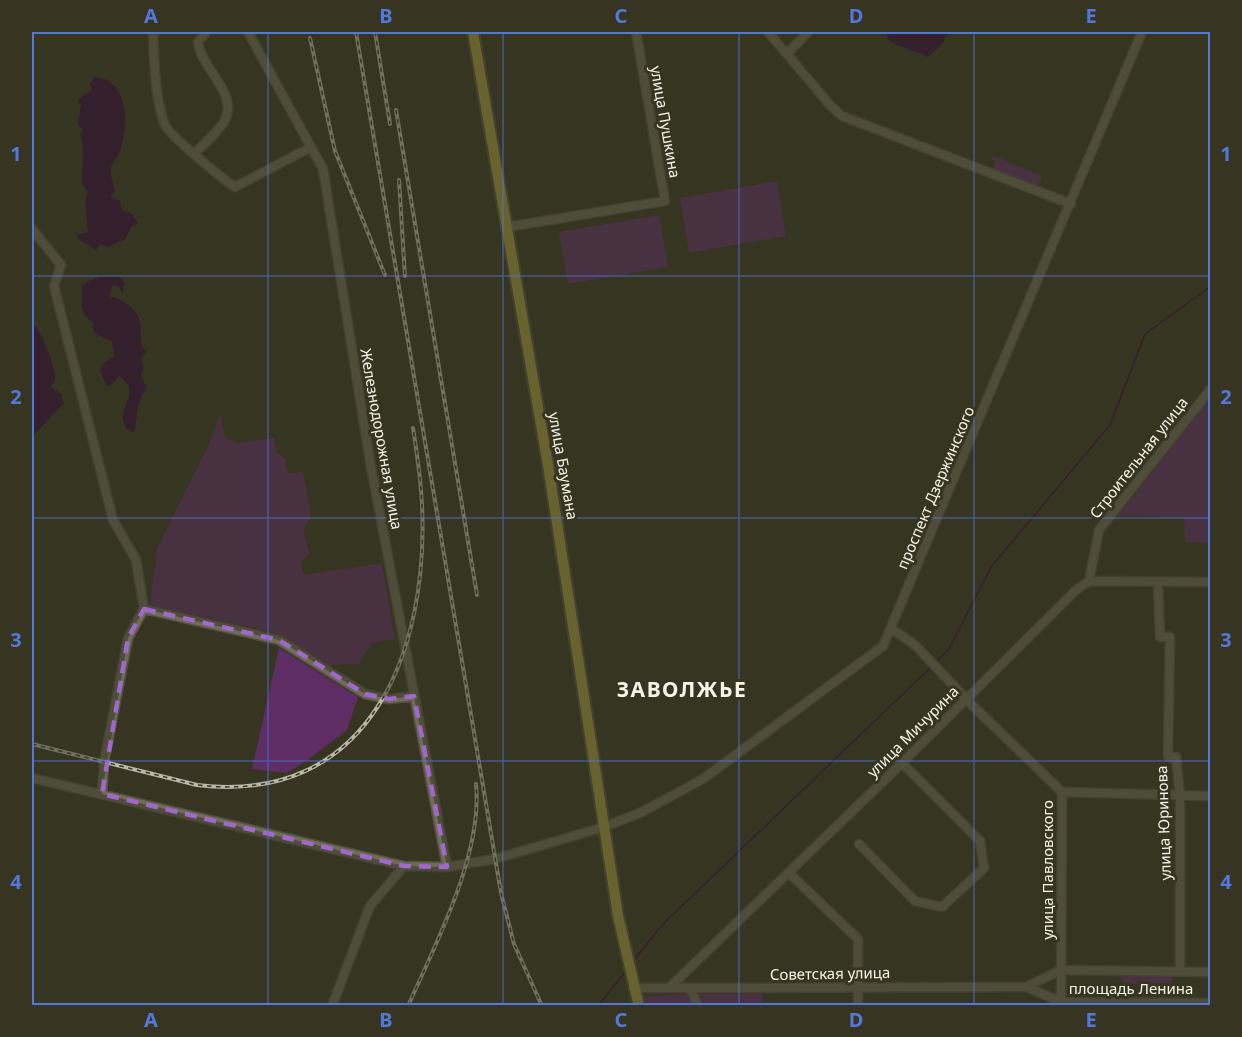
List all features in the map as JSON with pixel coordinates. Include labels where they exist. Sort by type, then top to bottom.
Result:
[{"type":"main road","name":"улица Баумана","points":[[473,32],[585,692],[617,907],[635,999]]},
{"type":"street","points":[[153,32],[154,67],[166,126],[216,175],[235,187],[311,147]]},
{"type":"street","points":[[195,153],[223,123],[228,112],[228,99],[199,54],[198,42],[206,32]]},
{"type":"street","name":"Железнодорожная улица","points":[[248,32],[322,169],[371,467],[447,867]]},
{"type":"street","name":"улица Пушкина","points":[[507,227],[665,201],[636,32]]},
{"type":"street","points":[[768,32],[842,116],[1071,204]]},
{"type":"street","points":[[788,53],[808,32]]},
{"type":"street","name":"проспект Дзержинского","points":[[32,778],[404,866],[447,867],[495,860],[604,827],[642,812],[703,779],[879,651],[892,629],[1142,32]]},
{"type":"street","points":[[32,229],[61,265],[54,286],[113,520],[136,560],[144,609],[128,638],[104,762],[102,794]]},
{"type":"street","name":"Строительная улица","points":[[1089,581],[1099,530],[1210,390]]},
{"type":"street","points":[[1089,581],[1210,582]]},
{"type":"street","name":"улица Мичурина","points":[[669,988],[902,763],[1076,590],[1089,581]]},
{"type":"street","name":"улица Юринова","points":[[1158,582],[1160,637],[1170,637],[1168,757],[1176,757],[1180,796],[1180,971]]},
{"type":"street","points":[[144,609],[279,640],[365,694],[389,699],[414,696]]},
{"type":"street","name":"улица Павловского","points":[[892,629],[915,645],[966,699],[1062,792],[1061,1004]]},
{"type":"street","points":[[859,844],[915,901],[942,907],[984,867],[980,841],[902,763]]},
{"type":"street","points":[[1062,792],[1210,796]]},
{"type":"street","points":[[332,1005],[370,906],[404,866]]},
{"type":"street","points":[[789,873],[858,939],[858,1005]]},
{"type":"street","name":"площадь Ленина","points":[[1026,987],[1061,970],[1210,972]]},
{"type":"street","name":"площадь Ленина","points":[[1026,987],[1061,1004],[1210,1003]]},
{"type":"street","name":"Советская улица","points":[[635,999],[669,988],[1026,987]]},
{"type":"street","points":[[690,988],[698,1005]]},
{"type":"highlighted area","points":[[144,609],[279,640],[365,694],[389,699],[414,696],[447,867],[404,866],[102,794],[128,638]]},
{"type":"shaded area","points":[[885,32],[951,32],[928,57],[890,42]]},
{"type":"shaded area","points":[[94,77],[105,79],[120,93],[125,115],[124,138],[120,153],[111,168],[115,191],[110,196],[120,201],[122,210],[132,214],[138,224],[132,226],[125,239],[108,247],[100,244],[96,250],[77,238],[77,235],[88,232],[85,199],[88,193],[82,180],[83,150],[80,133],[83,130],[78,124],[81,104],[78,101],[83,95],[92,91],[90,84]]},
{"type":"shaded area","points":[[992,155],[1042,176],[1038,187],[993,169],[996,161],[991,159]]},
{"type":"shaded area","points":[[777,181],[786,236],[689,253],[680,198]]},
{"type":"shaded area","points":[[659,215],[668,267],[568,284],[559,232]]},
{"type":"shaded area","points":[[99,277],[121,277],[124,283],[123,293],[118,286],[113,285],[109,297],[121,300],[134,310],[140,323],[141,342],[147,352],[143,354],[141,361],[144,366],[141,376],[147,388],[138,405],[134,432],[126,429],[123,418],[129,396],[128,386],[119,376],[110,386],[107,386],[100,371],[102,365],[114,356],[112,341],[95,334],[92,327],[94,324],[84,315],[82,308],[82,285]]},
{"type":"shaded area","points":[[32,324],[40,333],[51,358],[55,381],[51,387],[61,394],[64,403],[32,437]]},
{"type":"shaded area","points":[[1210,398],[1210,543],[1185,542],[1184,517],[1118,516]]},
{"type":"shaded area","points":[[220,414],[225,438],[239,443],[274,438],[277,454],[285,458],[288,473],[303,472],[311,516],[304,531],[309,554],[301,561],[304,575],[382,563],[395,639],[372,643],[359,664],[326,665],[277,633],[150,605],[157,549],[208,446]]},
{"type":"shaded area","points":[[279,648],[358,697],[347,730],[305,762],[286,773],[252,769]]},
{"type":"shaded area","points":[[1118,974],[1172,974],[1172,984],[1124,984]]},
{"type":"shaded area","points":[[1124,989],[1172,990],[1172,1000],[1117,1000],[1117,996]]},
{"type":"shaded area","points":[[762,993],[763,1005],[707,1005],[697,994]]},
{"type":"shaded area","points":[[687,994],[694,1005],[645,1005],[643,996]]},
{"type":"waterway","points":[[937,661],[949,649],[991,567],[1110,425],[1145,334],[1210,287]]},
{"type":"waterway","points":[[634,960],[664,923],[930,668]]},
{"type":"waterway","points":[[598,1006],[626,971]]},
{"type":"railway","points":[[356,32],[501,893],[514,944],[542,1006]]},
{"type":"railway","points":[[375,32],[390,124]]},
{"type":"railway","points":[[310,38],[335,151],[385,275]]},
{"type":"railway","points":[[396,110],[477,595]]},
{"type":"railway","points":[[399,180],[405,276]]},
{"type":"railway","points":[[32,744],[197,785],[257,785],[306,771],[346,744],[377,708],[400,663],[414,613],[421,560],[422,505],[413,428]]},
{"type":"railway","points":[[408,1006],[444,927],[465,868],[476,811],[476,784]]},
{"type":"district","name":"ЗАВОЛЖЬЕ","points":[[682,690]]}]
